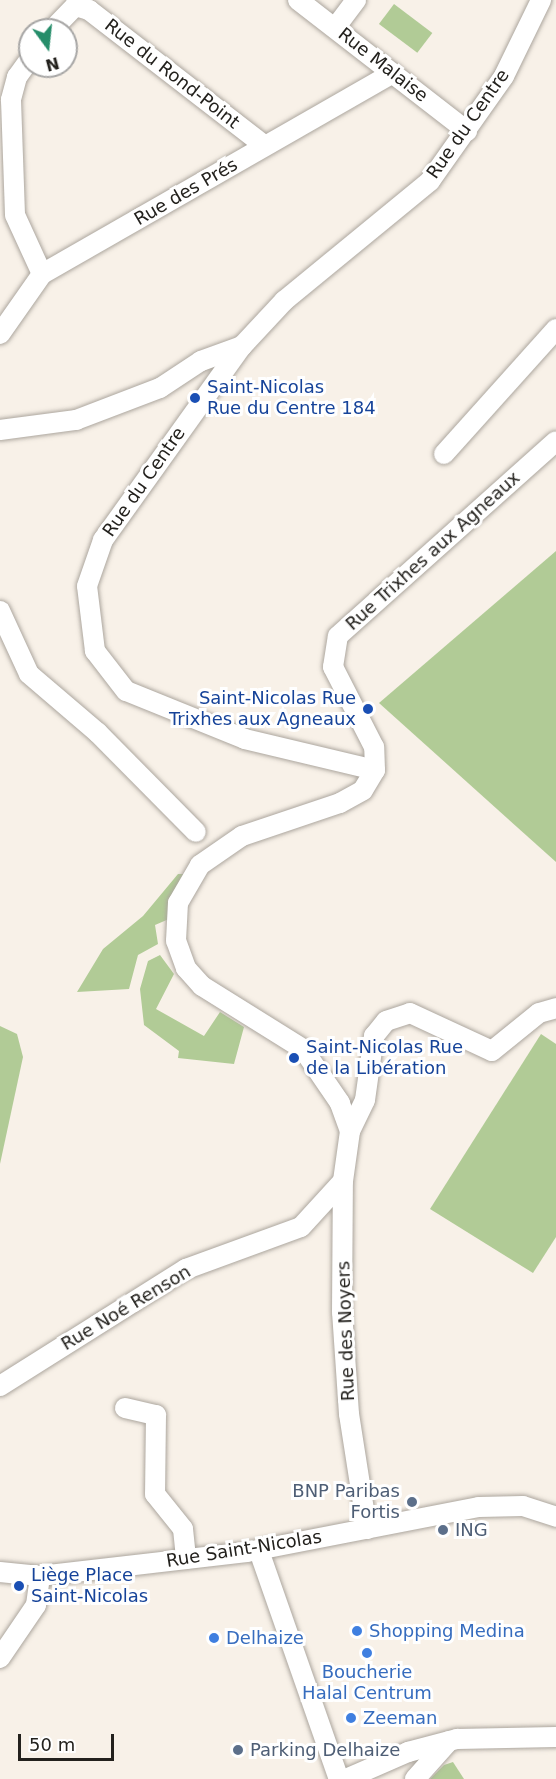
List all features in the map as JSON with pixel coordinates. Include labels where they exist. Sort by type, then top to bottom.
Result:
[{"type":"street","name":"Rue Malaise","points":[[298,0],[467,131]]},
{"type":"street","points":[[335,28],[356,0]]},
{"type":"street","name":"Rue du Centre","points":[[375,770],[183,717],[126,691],[95,651],[87,586],[103,540],[242,346],[284,301],[423,188],[467,131],[504,76],[541,0]]},
{"type":"street","name":"Rue du Rond-Point","points":[[63,18],[75,6],[89,10],[266,146]]},
{"type":"street","name":"Rue des Prés","points":[[0,334],[42,274],[393,73]]},
{"type":"street","points":[[18,76],[12,100],[15,215],[42,274]]},
{"type":"street","points":[[444,454],[556,329]]},
{"type":"street","points":[[0,430],[76,420],[160,388],[201,361],[242,346]]},
{"type":"street","name":"Rue Trixhes aux Agneaux","points":[[375,770],[370,738],[333,667],[338,636],[556,441]]},
{"type":"street","points":[[0,611],[28,674],[98,733],[196,832]]},
{"type":"street","points":[[350,1131],[340,1103],[303,1050],[202,986],[186,968],[176,941],[178,903],[200,865],[242,836],[355,795],[375,770]]},
{"type":"street","points":[[350,1131],[365,1100],[374,1036],[386,1021],[410,1013],[492,1051],[539,1013],[556,1008]]},
{"type":"street","name":"Rue des Noyers","points":[[350,1131],[344,1181],[342,1312],[349,1414],[372,1528]]},
{"type":"street","name":"Rue Noé Renson","points":[[0,1386],[186,1269],[301,1227],[344,1181]]},
{"type":"street","points":[[125,1408],[156,1415],[155,1494],[183,1529],[186,1559]]},
{"type":"street","name":"Rue Saint-Nicolas","points":[[0,1572],[40,1576],[259,1551],[431,1515],[503,1505],[554,1513]]},
{"type":"street","points":[[259,1551],[339,1779]]},
{"type":"street","points":[[0,1658],[36,1605],[40,1576]]},
{"type":"street","points":[[346,1779],[449,1741],[556,1737]]},
{"type":"street","points":[[415,1779],[449,1741]]},
{"type":"green space","points":[[394,4],[432,33],[417,53],[379,24]]},
{"type":"green space","points":[[556,551],[556,862],[379,703]]},
{"type":"green space","points":[[178,874],[186,874],[169,919],[155,925],[158,944],[138,955],[129,989],[77,992],[103,949],[143,916]]},
{"type":"green space","points":[[160,955],[174,974],[156,1009],[204,1036],[220,1012],[244,1027],[234,1064],[178,1058],[179,1051],[144,1025],[140,989],[148,961]]},
{"type":"green space","points":[[0,1026],[17,1034],[23,1057],[0,1164]]},
{"type":"green space","points":[[541,1034],[556,1044],[556,1237],[533,1273],[430,1209]]},
{"type":"green space","points":[[453,1762],[464,1779],[430,1779],[444,1765]]},
{"type":"place","name":"Saint-Nicolas Rue du Centre 184","points":[[195,398]]},
{"type":"place","name":"Saint-Nicolas Rue Trixhes aux Agneaux","points":[[368,709]]},
{"type":"place","name":"Saint-Nicolas Rue de la Libération","points":[[294,1058]]},
{"type":"place","name":"BNP Paribas Fortis","points":[[412,1502]]},
{"type":"place","name":"ING","points":[[443,1530]]},
{"type":"place","name":"Liège Place Saint-Nicolas","points":[[19,1586]]},
{"type":"place","name":"Shopping Medina","points":[[357,1631]]},
{"type":"place","name":"Delhaize","points":[[214,1638]]},
{"type":"place","name":"Boucherie Halal Centrum","points":[[367,1653]]},
{"type":"place","name":"Zeeman","points":[[351,1718]]},
{"type":"place","name":"Parking Delhaize","points":[[238,1750]]}]
